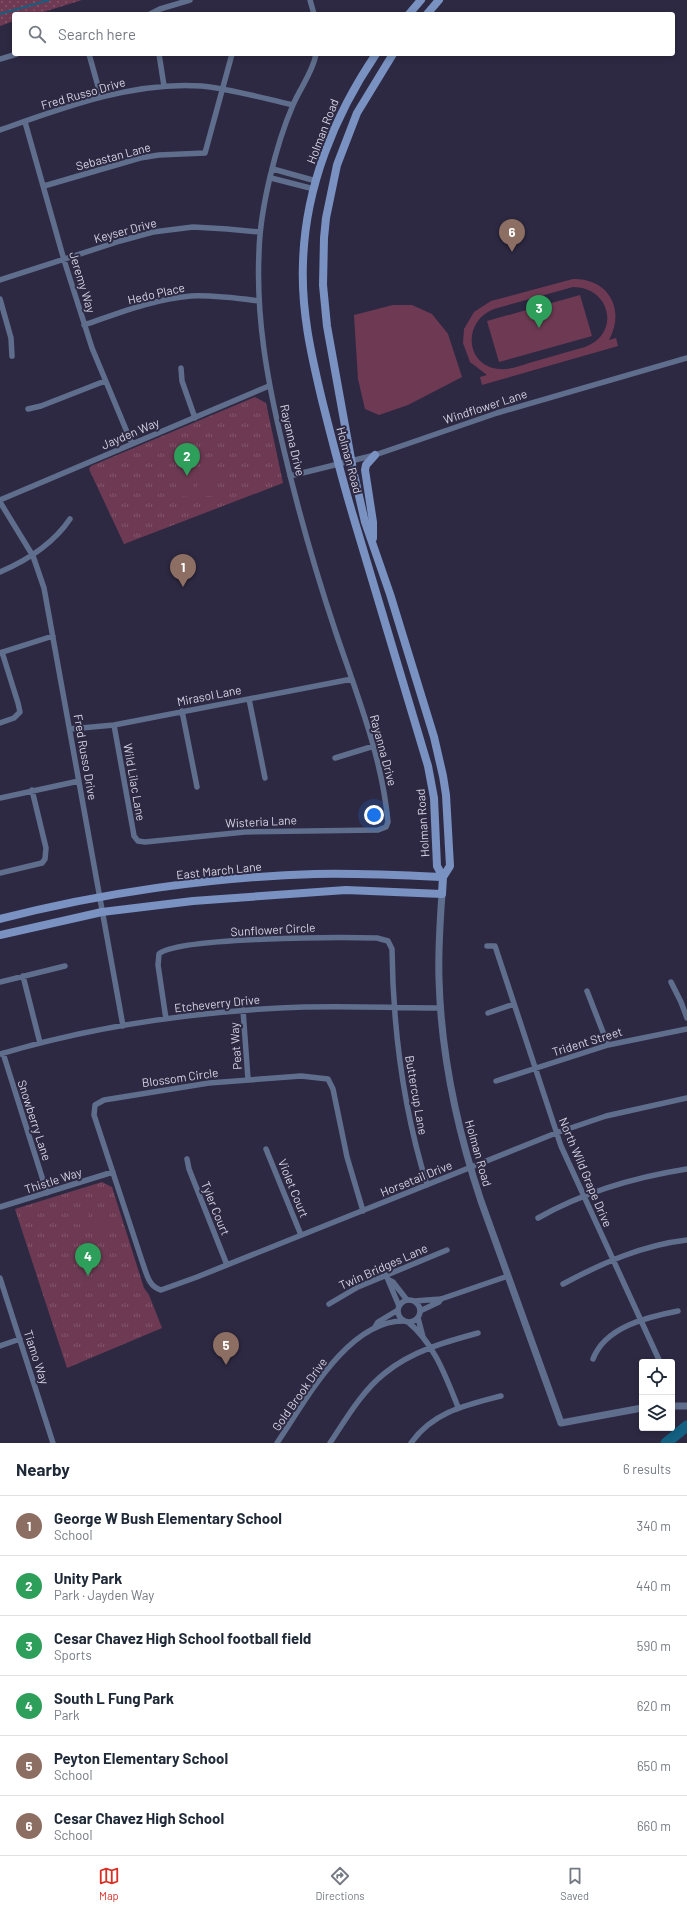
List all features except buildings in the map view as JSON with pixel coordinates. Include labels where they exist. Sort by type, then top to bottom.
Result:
[{"type":"main road","points":[[411,12],[421,0]]},
{"type":"main road","points":[[429,12],[439,0]]},
{"type":"main road","name":"Holman Road","points":[[375,56],[357,81],[339,116],[316,181],[305,239],[303,263],[303,301],[308,339],[338,465],[428,766],[434,798],[437,866],[443,877]]},
{"type":"main road","name":"Holman Road","points":[[392,56],[357,113],[343,148],[332,185],[324,238],[323,285],[327,326],[351,462],[372,545],[390,594],[433,733],[443,776],[446,795],[450,866],[443,877],[442,894]]},
{"type":"main road","points":[[372,545],[373,522],[365,470],[366,465],[375,455]]},
{"type":"main road","name":"East March Lane","points":[[0,919],[99,898],[171,887],[267,877],[358,874],[443,877]]},
{"type":"main road","points":[[0,935],[102,912],[193,901],[346,890],[442,894]]},
{"type":"street","points":[[154,12],[190,0]]},
{"type":"street","points":[[310,0],[313,12]]},
{"type":"street","points":[[0,59],[12,56]]},
{"type":"street","points":[[89,56],[101,97]]},
{"type":"street","points":[[159,56],[164,86]]},
{"type":"street","name":"Sebastan Lane","points":[[44,186],[144,157],[205,153],[231,56]]},
{"type":"street","name":"Rayanna Drive","points":[[315,56],[309,73],[293,105],[273,169],[260,232],[259,301],[261,336],[269,386],[304,531],[374,746],[384,787],[388,822],[386,827]]},
{"type":"street","name":"Fred Russo Drive","points":[[0,130],[101,97],[130,90],[164,86],[201,86],[222,89],[293,105]]},
{"type":"street","name":"Jeremy Way","points":[[25,122],[64,260],[84,324],[105,381],[132,444]]},
{"type":"street","points":[[273,169],[316,181]]},
{"type":"street","points":[[271,178],[314,190]]},
{"type":"street","name":"Keyser Drive","points":[[0,280],[126,239],[175,229],[212,228],[260,232]]},
{"type":"street","name":"Hedo Place","points":[[84,324],[142,306],[176,298],[208,296],[259,301]]},
{"type":"street","points":[[0,299],[11,338],[12,356]]},
{"type":"street","name":"Windflower Lane","points":[[290,476],[375,455],[504,411],[687,358]]},
{"type":"street","points":[[181,368],[182,381],[195,418]]},
{"type":"street","points":[[28,409],[41,406],[105,381]]},
{"type":"street","name":"Jayden Way","points":[[0,501],[269,386]]},
{"type":"street","name":"Fred Russo Drive","points":[[0,501],[33,556],[44,588],[123,1026]]},
{"type":"street","points":[[0,572],[33,556],[55,537],[70,519]]},
{"type":"street","points":[[0,723],[18,716],[20,708],[1,652],[53,636]]},
{"type":"street","name":"Mirasol Lane","points":[[70,729],[114,724],[182,712],[352,679]]},
{"type":"street","points":[[249,699],[264,778]]},
{"type":"street","points":[[182,712],[197,786]]},
{"type":"street","name":"Wild Lilac Lane","points":[[114,724],[134,836],[138,841]]},
{"type":"street","points":[[335,758],[374,746]]},
{"type":"street","points":[[0,798],[79,781]]},
{"type":"street","points":[[0,873],[42,864],[45,859],[46,848],[32,790]]},
{"type":"street","name":"Wisteria Lane","points":[[138,841],[144,842],[245,832],[378,830],[386,827]]},
{"type":"street","name":"Holman Road","points":[[442,894],[439,977],[440,1008],[449,1080],[460,1133],[470,1168],[561,1422],[639,1409]]},
{"type":"street","name":"Sunflower Circle","points":[[166,1019],[158,959],[159,954],[163,950],[204,944],[296,938],[377,938],[388,941],[392,949],[393,1008]]},
{"type":"street","name":"North Wild Grape Drive","points":[[487,946],[495,946],[556,1133],[583,1197],[659,1359]]},
{"type":"street","points":[[0,982],[65,966]]},
{"type":"street","points":[[23,976],[40,1043]]},
{"type":"street","points":[[670,982],[681,1002],[687,1018]]},
{"type":"street","points":[[588,991],[608,1046]]},
{"type":"street","points":[[488,1013],[514,1004]]},
{"type":"street","name":"Etcheverry Drive","points":[[1,1054],[40,1043],[123,1026],[166,1019],[243,1010],[320,1007],[440,1008]]},
{"type":"street","name":"Buttercup Lane","points":[[393,1008],[407,1109],[428,1185]]},
{"type":"street","name":"Peat Way","points":[[243,1010],[248,1080]]},
{"type":"street","name":"Trident Street","points":[[496,1081],[608,1046],[687,1029]]},
{"type":"street","name":"Snowberry Lane","points":[[1,1054],[47,1193]]},
{"type":"street","name":"Blossom Circle","points":[[157,1289],[150,1283],[94,1115],[95,1105],[99,1102],[169,1088],[248,1080],[309,1076],[328,1078],[333,1089],[347,1157],[363,1211]]},
{"type":"street","name":"Horsetail Drive","points":[[157,1289],[166,1288],[227,1265],[556,1133],[606,1116],[687,1098]]},
{"type":"street","name":"Violet Court","points":[[266,1149],[301,1235]]},
{"type":"street","name":"Tyler Court","points":[[187,1159],[189,1169],[227,1265]]},
{"type":"street","points":[[538,1218],[583,1197],[634,1181],[687,1169]]},
{"type":"street","name":"Thistle Way","points":[[0,1207],[112,1172]]},
{"type":"street","points":[[564,1284],[612,1260],[661,1244],[687,1240]]},
{"type":"street","name":"Twin Bridges Lane","points":[[329,1304],[346,1293],[388,1278],[447,1250]]},
{"type":"street","points":[[388,1278],[407,1300],[414,1301],[441,1299],[508,1276]]},
{"type":"street","name":"Tiamo Way","points":[[0,1278],[53,1443]]},
{"type":"street","points":[[388,1278],[398,1308],[399,1317],[423,1337],[430,1347],[443,1371],[458,1407]]},
{"type":"street","points":[[420,1311],[439,1302],[441,1299]]},
{"type":"street","name":"Gold Brook Drive","points":[[375,1328],[378,1322],[407,1300]]},
{"type":"street","points":[[414,1301],[420,1311],[418,1318],[423,1337]]},
{"type":"street","points":[[593,1360],[595,1352],[622,1328],[641,1320],[678,1311]]},
{"type":"street","name":"Gold Brook Drive","points":[[277,1443],[318,1381],[347,1348],[375,1328],[390,1322],[406,1322],[418,1318]]},
{"type":"street","points":[[330,1443],[352,1410],[384,1373],[430,1347],[478,1333]]},
{"type":"street","points":[[0,1346],[20,1339]]},
{"type":"street","points":[[411,1443],[424,1428],[441,1416],[458,1407],[501,1396]]},
{"type":"street","points":[[675,1406],[686,1406]]},
{"type":"green space","points":[[0,0],[82,0],[43,12],[12,12],[12,22],[0,26]]},
{"type":"green space","points":[[573,279],[585,280],[596,284],[604,290],[610,298],[614,307],[615,317],[614,328],[609,340],[616,338],[618,346],[482,385],[480,377],[487,375],[470,362],[463,343],[464,329],[474,312],[491,301]],"holes":[[[573,287],[586,289],[596,295],[603,303],[607,312],[607,322],[604,332],[596,341],[585,347],[507,369],[499,369],[488,366],[479,360],[474,352],[472,342],[476,323],[484,315],[494,309]]]},
{"type":"green space","points":[[580,295],[592,336],[499,362],[487,321]]},
{"type":"green space","points":[[393,305],[412,305],[432,314],[448,334],[462,377],[408,405],[379,415],[365,409],[358,379],[354,315]]},
{"type":"green space","points":[[255,397],[266,403],[283,483],[124,544],[89,469],[91,466]]},
{"type":"green space","points":[[179,464],[193,465],[192,497],[177,496]]},
{"type":"green space","points":[[198,470],[215,471],[214,496],[197,496]]},
{"type":"green space","points":[[102,1182],[112,1187],[144,1288],[149,1295],[162,1328],[67,1368],[15,1209]]},
{"type":"green space","points":[[75,1211],[89,1214],[86,1226],[72,1223]]},
{"type":"green space","points":[[93,1221],[108,1224],[105,1236],[91,1233]]},
{"type":"waterway","points":[[0,14],[49,0]]},
{"type":"waterway","points":[[666,1443],[687,1426]]},
{"type":"place","name":"Cesar Chavez High School","points":[[512,252]]},
{"type":"place","name":"Cesar Chavez High School football field","points":[[539,328]]},
{"type":"place","name":"Unity Park","points":[[187,476]]},
{"type":"place","name":"George W Bush Elementary School","points":[[183,587]]},
{"type":"place","name":"South L Fung Park","points":[[88,1276]]},
{"type":"place","name":"Peyton Elementary School","points":[[226,1365]]}]
